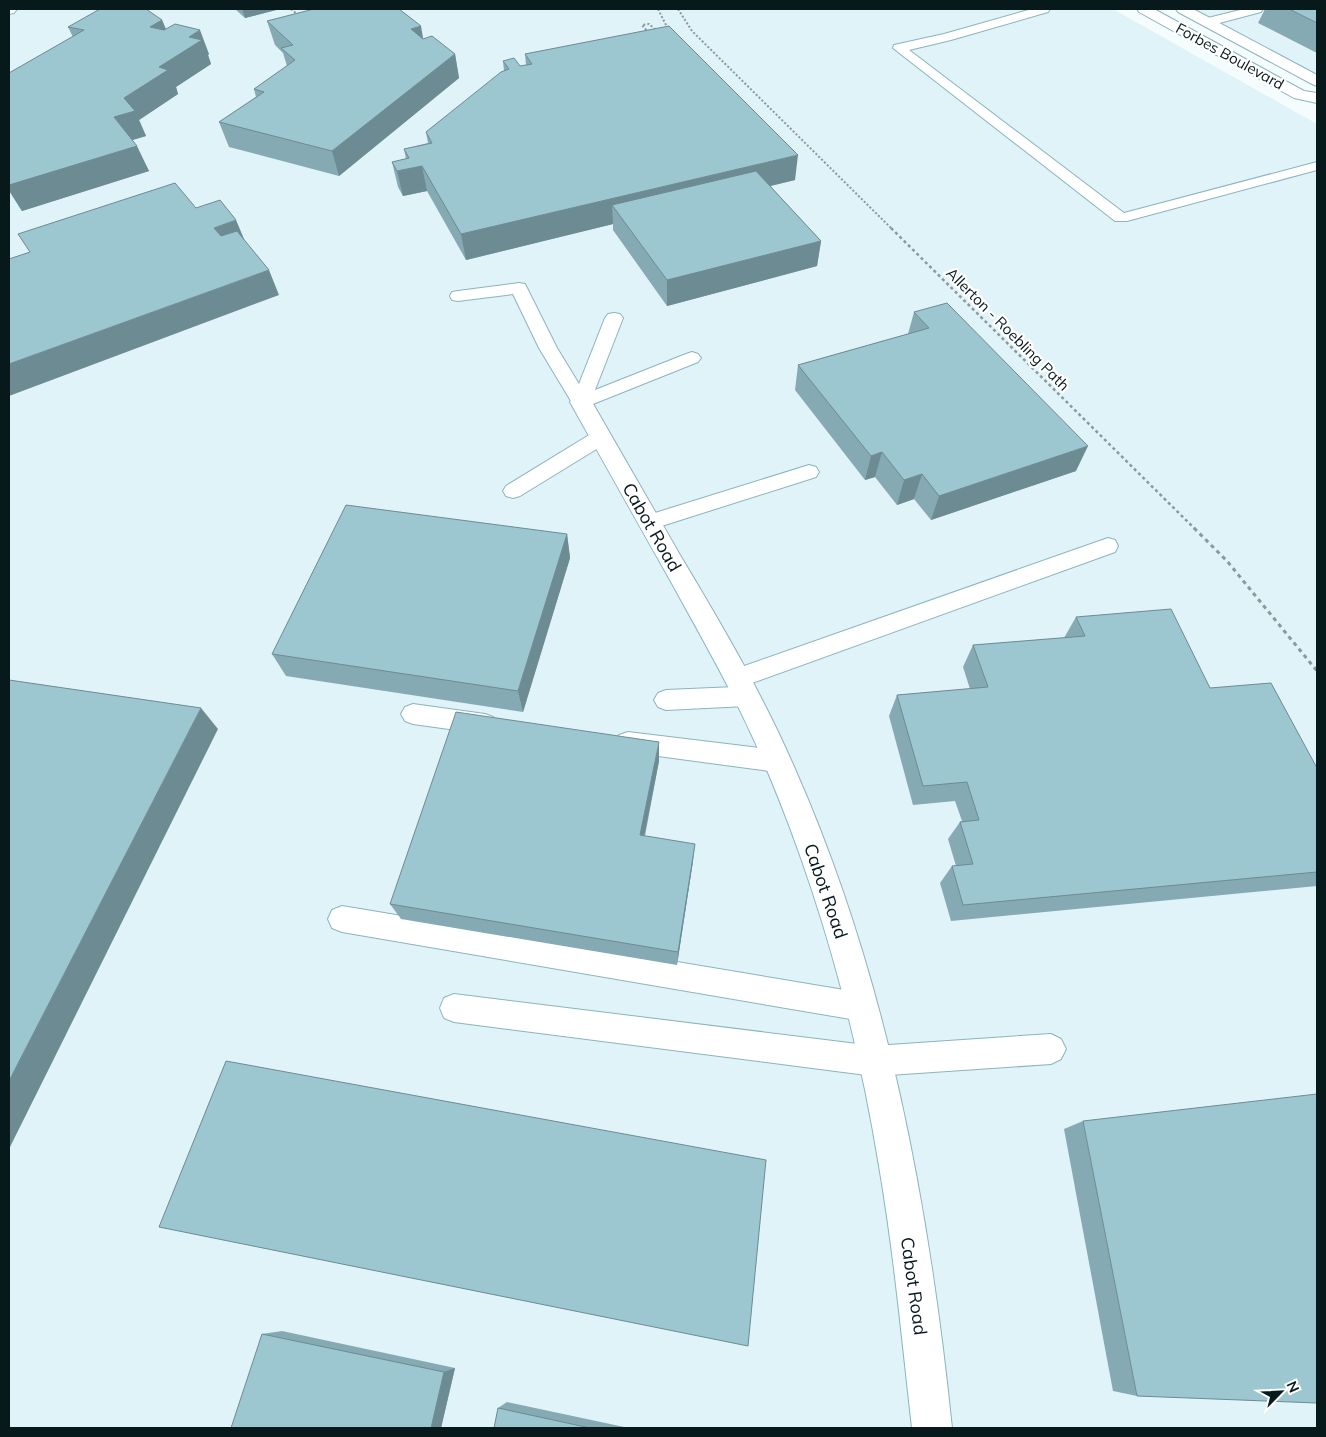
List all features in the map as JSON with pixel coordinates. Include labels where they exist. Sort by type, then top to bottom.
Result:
[{"type":"street","name":"Forbes Boulevard","points":[[1144,9],[1300,95],[1317,98]]},
{"type":"street","name":"Forbes Boulevard","points":[[1183,9],[1317,81]]},
{"type":"street","name":"Cabot Road","points":[[581,402],[742,687],[794,799],[829,895],[862,1007],[890,1129],[915,1278],[932,1428]]},
{"type":"lane","points":[[1044,9],[947,37],[899,48],[1121,218],[1317,166]]},
{"type":"lane","points":[[1208,22],[1257,9]]},
{"type":"lane","points":[[458,296],[518,288],[548,348],[581,402]]},
{"type":"lane","points":[[581,402],[614,318]]},
{"type":"lane","points":[[581,402],[692,358]]},
{"type":"lane","points":[[514,491],[601,437]]},
{"type":"lane","points":[[649,522],[809,472]]},
{"type":"lane","points":[[666,700],[742,687],[1108,546]]},
{"type":"lane","points":[[413,714],[502,726]]},
{"type":"lane","points":[[611,740],[777,761]]},
{"type":"lane","points":[[342,919],[862,1007]]},
{"type":"lane","points":[[454,1008],[874,1061],[1051,1049]]},
{"type":"path","points":[[291,9],[298,15]]},
{"type":"path","points":[[658,9],[670,33]]},
{"type":"path","name":"Allerton - Roebling Path","points":[[678,9],[692,31],[1227,561],[1317,670]]},
{"type":"path","points":[[650,41],[649,32],[642,25],[649,24],[658,32]]},
{"type":"shaded area","points":[[9,9],[1113,9],[1317,124],[1317,1428],[9,1428]]},
{"type":"shaded area","points":[[1193,9],[1317,9],[1317,75]]},
{"type":"building","points":[[100,9],[146,9],[162,20],[150,27],[164,30],[175,24],[200,30],[189,37],[202,40],[159,67],[168,70],[124,98],[135,111],[114,117],[137,146],[9,185],[9,73],[84,30],[68,27]]},
{"type":"building","points":[[314,9],[399,9],[421,26],[411,29],[423,39],[432,36],[455,54],[332,151],[219,122],[264,92],[254,89],[295,60],[281,48],[293,45],[267,21]]},
{"type":"building","points":[[1289,9],[1317,9],[1317,23]]},
{"type":"building","points":[[669,26],[798,155],[461,234],[422,166],[397,171],[392,162],[409,158],[404,149],[432,143],[426,132],[501,72],[509,69],[503,61],[514,58],[520,66],[532,64],[525,54]]},
{"type":"building","points":[[756,171],[821,241],[667,280],[612,205]]},
{"type":"building","points":[[175,183],[196,208],[220,200],[236,220],[214,228],[221,236],[237,231],[269,270],[9,364],[9,259],[30,252],[18,234]]},
{"type":"building","points":[[947,303],[1088,446],[939,496],[922,474],[904,480],[882,452],[871,456],[798,365],[929,328],[914,312]]},
{"type":"building","points":[[346,505],[567,534],[518,691],[272,654]]},
{"type":"building","points":[[1171,609],[1210,688],[1271,683],[1317,768],[1317,872],[963,905],[952,866],[973,864],[960,822],[979,820],[967,782],[923,786],[897,695],[988,687],[973,645],[1085,636],[1076,617]]},
{"type":"building","points":[[9,680],[201,708],[9,1081]]},
{"type":"building","points":[[456,712],[659,742],[640,835],[695,844],[678,952],[390,904]]},
{"type":"building","points":[[226,1061],[766,1160],[748,1346],[159,1227]]},
{"type":"building","points":[[1317,1094],[1317,1403],[1137,1396],[1083,1121]]},
{"type":"building","points":[[262,1334],[444,1372],[431,1428],[231,1428]]},
{"type":"building","points":[[498,1408],[590,1428],[494,1428]]}]
